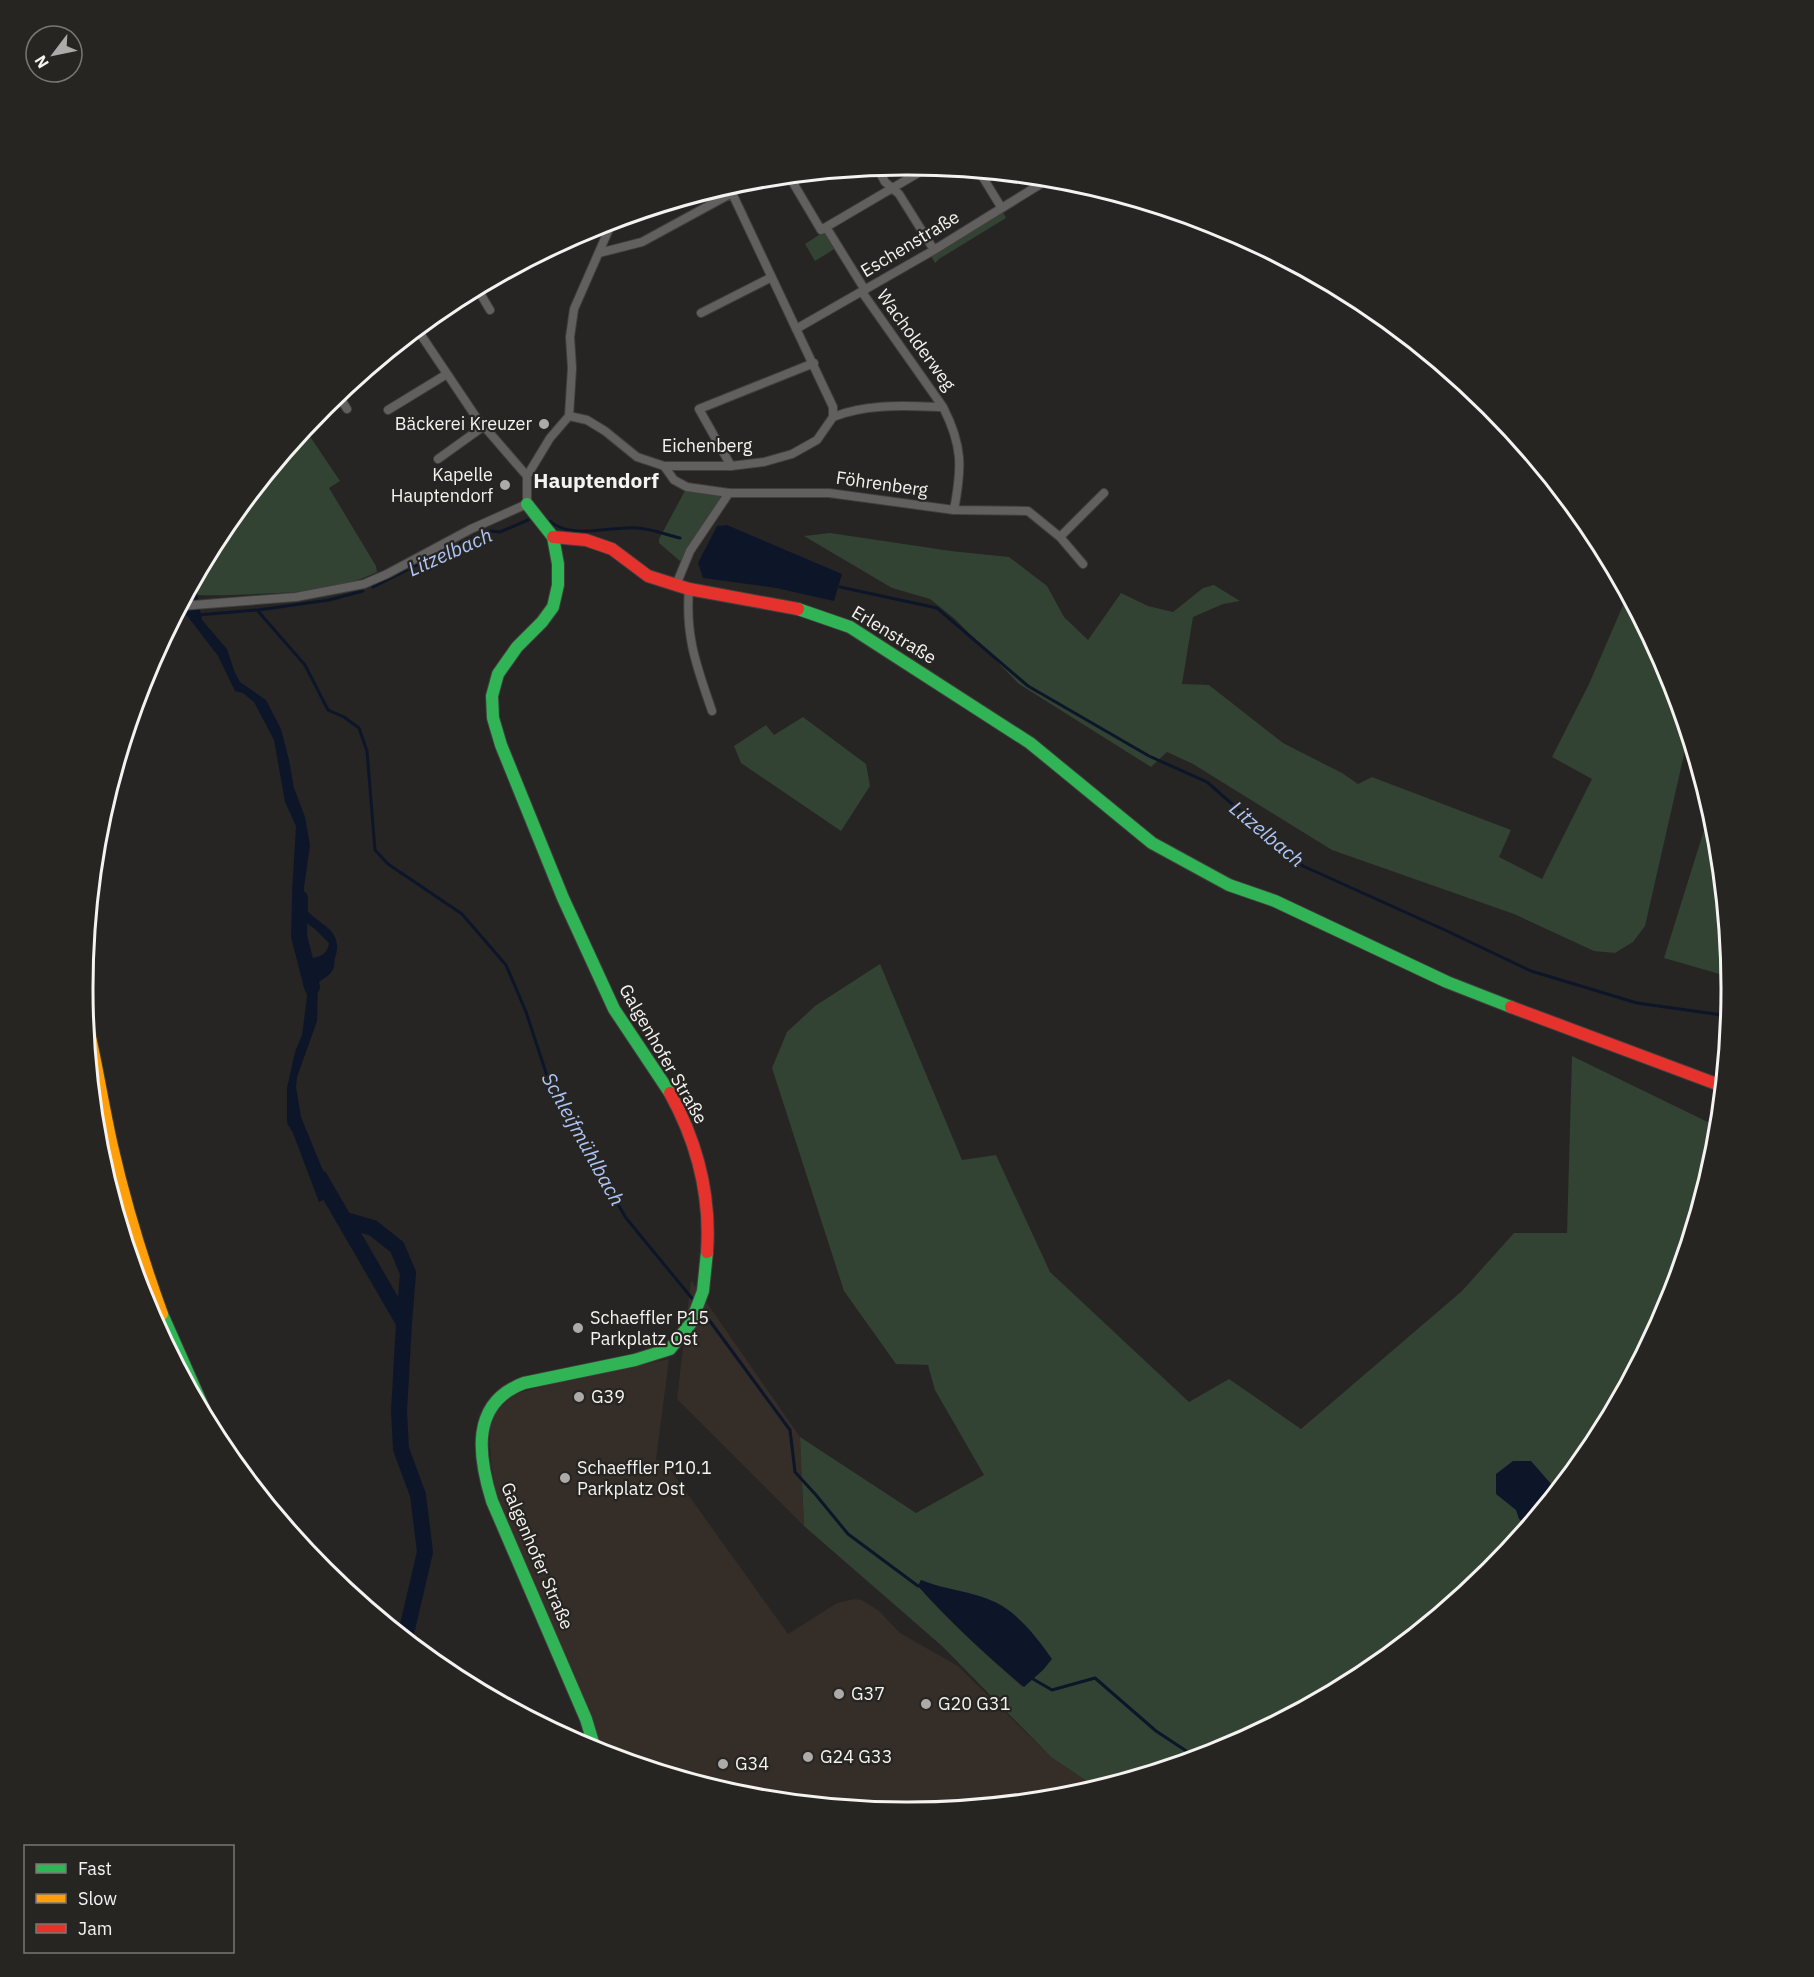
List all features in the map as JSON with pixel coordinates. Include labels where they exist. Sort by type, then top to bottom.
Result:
[{"type":"street","points":[[826,227],[916,174]]},
{"type":"street","points":[[881,175],[885,182],[899,194],[934,250]]},
{"type":"street","points":[[982,178],[1000,207]]},
{"type":"street","name":"Wacholderweg","points":[[793,182],[821,230],[826,227],[863,291],[944,406],[956,431],[961,475],[954,510]]},
{"type":"street","name":"Eschenstraße","points":[[796,329],[934,250],[1000,207],[1038,185]]},
{"type":"street","points":[[599,254],[642,242],[730,194]]},
{"type":"street","points":[[732,194],[770,278],[814,363],[832,407],[833,417],[849,410],[894,406],[944,406]]},
{"type":"street","points":[[553,537],[527,504],[526,476],[550,438],[569,416],[572,368],[570,337],[574,309],[608,231]]},
{"type":"street","points":[[701,313],[770,278]]},
{"type":"street","points":[[481,296],[490,310]]},
{"type":"street","points":[[421,336],[484,426],[526,476]]},
{"type":"street","points":[[731,466],[699,409],[814,363]]},
{"type":"street","points":[[388,410],[447,374]]},
{"type":"street","points":[[343,402],[347,409]]},
{"type":"street","name":"Eichenberg","points":[[569,416],[587,420],[605,431],[637,457],[664,466],[731,466],[764,462],[792,454],[817,440],[833,417]]},
{"type":"street","points":[[438,459],[484,426]]},
{"type":"street","name":"Föhrenberg","points":[[664,466],[674,480],[687,487],[729,493],[829,493],[954,510],[1028,511],[1060,537],[1083,564]]},
{"type":"street","points":[[676,585],[690,551],[729,493]]},
{"type":"street","points":[[1060,537],[1104,493]]},
{"type":"street","points":[[189,606],[296,597],[364,584],[471,529],[527,504]]},
{"type":"street","name":"Erlenstraße","points":[[553,537],[586,540],[612,549],[648,576],[689,589],[790,606],[850,627],[1030,743],[1152,843],[1229,885],[1275,901],[1448,982],[1715,1083]]},
{"type":"street","name":"Galgenhofer Straße","points":[[553,537],[558,564],[558,585],[553,607],[542,622],[517,647],[498,674],[492,696],[493,718],[501,745],[563,898],[599,978],[614,1009],[670,1093],[685,1121],[695,1147],[707,1205],[707,1248],[703,1291],[691,1323],[670,1349],[635,1360],[547,1378],[508,1389],[498,1398],[488,1413],[482,1431],[485,1479],[492,1501],[586,1719],[592,1740]]},
{"type":"street","points":[[689,589],[687,610],[689,636],[712,711]]},
{"type":"street","points":[[97,1061],[118,1188]]},
{"type":"street","points":[[111,1156],[112,1145]]},
{"type":"street","points":[[130,1230],[162,1316]]},
{"type":"shaded area","points":[[691,1280],[800,1437],[804,1526],[677,1399]]},
{"type":"shaded area","points":[[669,1359],[656,1460],[664,1461],[788,1634],[837,1603],[854,1599],[862,1600],[879,1611],[900,1633],[958,1666],[1051,1757],[1088,1782],[1013,1796],[960,1801],[854,1801],[801,1796],[748,1787],[696,1775],[601,1743],[497,1497],[491,1464],[489,1431],[491,1420],[498,1409],[515,1394],[553,1383]]},
{"type":"green space","points":[[1003,212],[1006,218],[935,263],[931,256]]},
{"type":"green space","points":[[825,231],[836,248],[815,261],[805,244]]},
{"type":"green space","points":[[310,436],[340,481],[329,488],[376,566],[377,572],[342,585],[317,589],[279,593],[196,595],[230,536],[261,493]]},
{"type":"green space","points":[[687,487],[729,493],[690,551],[680,561],[659,543],[659,539]]},
{"type":"green space","points":[[830,533],[1009,557],[1047,586],[1064,617],[1088,640],[1121,593],[1148,606],[1173,612],[1203,588],[1214,585],[1240,601],[1223,604],[1193,617],[1182,684],[1209,685],[1283,743],[1342,773],[1358,784],[1372,777],[1511,830],[1499,857],[1542,879],[1592,779],[1552,757],[1589,684],[1624,604],[1659,677],[1685,751],[1645,926],[1633,942],[1615,953],[1594,951],[1514,914],[1332,850],[1193,764],[1167,752],[1151,767],[1019,684],[955,619],[930,599],[892,588],[804,536]]},
{"type":"green space","points":[[803,717],[866,764],[870,786],[841,831],[741,763],[734,746],[766,725],[774,735]]},
{"type":"green space","points":[[1705,828],[1714,882],[1720,974],[1664,958]]},
{"type":"green space","points":[[880,964],[962,1160],[996,1155],[1050,1272],[1189,1402],[1229,1379],[1301,1429],[1462,1291],[1514,1233],[1567,1233],[1572,1056],[1709,1123],[1693,1199],[1678,1250],[1637,1349],[1584,1441],[1553,1484],[1483,1564],[1403,1634],[1359,1665],[1267,1719],[1219,1741],[1169,1759],[1088,1782],[1051,1757],[942,1646],[804,1526],[800,1437],[916,1513],[984,1475],[935,1390],[928,1365],[896,1364],[844,1291],[772,1068],[787,1032],[815,1006]],"holes":[[[921,1580],[939,1588],[997,1603],[1023,1687],[943,1613],[918,1586]]]},
{"type":"water","points":[[727,525],[842,574],[834,601],[776,588],[703,578],[698,563],[717,526]]},
{"type":"water","points":[[197,591],[202,620],[227,649],[240,682],[266,700],[281,729],[294,788],[305,817],[310,845],[302,902],[306,910],[326,926],[336,939],[334,968],[318,983],[317,1021],[297,1077],[296,1087],[301,1117],[333,1195],[319,1202],[293,1133],[287,1123],[287,1088],[295,1052],[302,1035],[307,997],[305,972],[308,959],[322,955],[329,943],[295,914],[292,892],[296,826],[285,802],[274,740],[254,702],[243,693],[235,691],[218,656],[185,613]]},
{"type":"water","points":[[1513,1461],[1531,1461],[1552,1485],[1522,1521],[1516,1510],[1496,1494],[1496,1474]]},
{"type":"water","points":[[921,1580],[978,1596],[1005,1607],[1027,1628],[1052,1659],[1024,1687],[943,1613],[918,1586]]},
{"type":"waterway","name":"Litzelbach","points":[[373,587],[461,543],[491,531],[500,532],[528,520]]},
{"type":"waterway","name":"Litzelbach","points":[[550,521],[570,530],[638,528],[680,538]]},
{"type":"waterway","name":"Litzelbach","points":[[840,587],[937,608],[1028,686],[1149,756],[1207,782],[1303,866],[1531,971],[1637,1003],[1720,1015]]},
{"type":"waterway","name":"Litzelbach","points":[[258,610],[329,600],[363,591]]},
{"type":"waterway","name":"Schleifmühlbach","points":[[198,615],[257,610],[305,665],[328,710],[344,717],[359,728],[367,751],[375,850],[388,864],[462,914],[506,965],[526,1012],[552,1091],[626,1218],[695,1302]]},
{"type":"waterway","points":[[300,898],[299,936],[312,987]]},
{"type":"waterway","points":[[320,1178],[404,1323],[399,1411],[401,1449],[418,1495],[425,1552],[407,1630]]},
{"type":"waterway","points":[[345,1220],[373,1228],[397,1247],[408,1273],[404,1323]]},
{"type":"waterway","name":"Schleifmühlbach","points":[[701,1309],[790,1430],[795,1472],[848,1534],[918,1586]]},
{"type":"waterway","name":"Schleifmühlbach","points":[[1033,1679],[1052,1690],[1095,1678],[1156,1731],[1188,1752]]},
{"type":"traffic: fast","points":[[527,504],[553,537],[558,564],[558,585],[553,607],[542,622],[517,647],[498,674],[492,696],[493,718],[501,745],[563,898],[614,1009],[670,1093]]},
{"type":"traffic: fast","points":[[798,609],[850,627],[1030,743],[1152,843],[1229,885],[1275,901],[1447,982],[1511,1007]]},
{"type":"traffic: fast","points":[[592,1740],[586,1719],[492,1501],[484,1466],[482,1433],[486,1417],[494,1404],[507,1392],[524,1383],[635,1360],[670,1349],[691,1323],[703,1291],[707,1252]]},
{"type":"traffic: fast","points":[[162,1314],[180,1354]]},
{"type":"traffic: slow","points":[[99,1083],[122,1189],[162,1314]]},
{"type":"traffic: jam","points":[[553,537],[586,540],[612,549],[648,576],[689,589],[798,609]]},
{"type":"traffic: jam","points":[[1511,1007],[1715,1083]]},
{"type":"traffic: jam","points":[[670,1093],[688,1130],[700,1170],[707,1210],[707,1252]]},
{"type":"place","name":"Bäckerei Kreuzer","points":[[544,424]]},
{"type":"place","name":"Kapelle Hauptendorf","points":[[505,485]]},
{"type":"place","name":"Schaeffler P15 Parkplatz Ost","points":[[578,1328]]},
{"type":"place","name":"G39","points":[[579,1397]]},
{"type":"place","name":"Schaeffler P10.1 Parkplatz Ost","points":[[565,1478]]},
{"type":"place","name":"G37","points":[[839,1694]]},
{"type":"place","name":"G20 G31","points":[[926,1704]]},
{"type":"place","name":"G24 G33","points":[[808,1757]]},
{"type":"place","name":"G34","points":[[723,1764]]},
{"type":"district","name":"Hauptendorf","points":[[596,481]]}]
